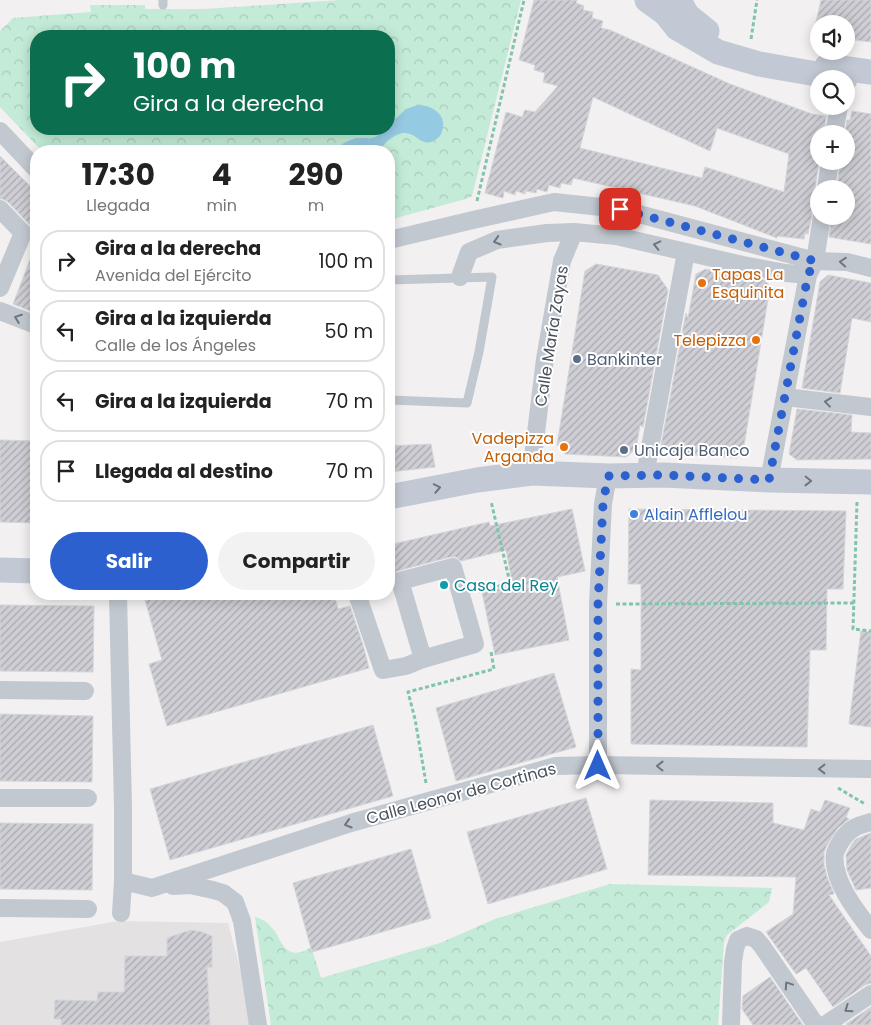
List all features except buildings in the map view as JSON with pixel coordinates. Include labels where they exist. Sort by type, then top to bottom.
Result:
[{"type":"street","points":[[647,0],[665,13],[677,28],[718,52],[759,64],[810,72]]},
{"type":"street","points":[[679,0],[687,15],[721,42],[762,56],[817,70]]},
{"type":"street","points":[[855,75],[871,72]]},
{"type":"street","points":[[855,80],[871,84]]},
{"type":"street","points":[[0,131],[30,163]]},
{"type":"street","points":[[395,239],[554,202],[620,209],[811,268]]},
{"type":"street","points":[[0,209],[23,233],[0,288]]},
{"type":"street","points":[[769,480],[820,225]]},
{"type":"street","points":[[460,277],[469,252],[497,240],[574,232],[616,236],[786,273],[847,262],[871,268]]},
{"type":"street","name":"Calle María Zayas","points":[[532,473],[545,359],[560,271],[574,232]]},
{"type":"street","points":[[645,475],[686,252]]},
{"type":"street","points":[[0,311],[30,323]]},
{"type":"street","points":[[785,397],[871,407]]},
{"type":"street","points":[[395,496],[477,480],[532,473],[864,482]]},
{"type":"street","points":[[598,766],[598,604],[603,504],[608,476]]},
{"type":"street","points":[[0,556],[30,556]]},
{"type":"street","points":[[359,600],[383,670],[406,666],[475,644],[453,567],[400,581],[423,660]]},
{"type":"street","points":[[0,570],[30,571]]},
{"type":"street","points":[[118,600],[123,807],[121,913]]},
{"type":"street","points":[[0,690],[85,691]]},
{"type":"street","name":"Calle Leonor de Cortinas","points":[[123,882],[152,888],[351,823],[556,766],[871,769]]},
{"type":"street","points":[[0,798],[88,798]]},
{"type":"street","points":[[871,822],[847,831],[835,852],[835,865],[853,908],[871,930]]},
{"type":"street","points":[[152,888],[190,885],[224,893],[235,902],[242,921],[258,1025]]},
{"type":"street","points":[[0,908],[88,909]]},
{"type":"street","points":[[731,1025],[735,949],[738,940],[748,936],[756,939],[762,946],[816,1025]]},
{"type":"street","points":[[825,1025],[871,994]]},
{"type":"lane","points":[[395,280],[492,277],[479,352],[467,403],[395,400]]},
{"type":"path","points":[[472,220],[524,0]]},
{"type":"path","points":[[750,39],[757,0]]},
{"type":"path","points":[[864,482],[853,629],[871,631]]},
{"type":"path","points":[[598,604],[854,603]]},
{"type":"shaded area","points":[[118,921],[228,923],[255,1025],[0,1025],[0,942]]},
{"type":"green space","points":[[341,0],[521,0],[472,196],[395,218],[395,145],[36,145],[0,107],[0,31],[13,18],[91,12],[90,5],[145,5],[145,9],[204,9]]},
{"type":"green space","points":[[610,884],[772,888],[769,902],[727,935],[724,942],[718,1025],[271,1025],[255,917],[269,924],[289,951],[296,953],[311,947],[321,978],[440,943],[495,919]]},
{"type":"water","points":[[423,105],[438,112],[443,120],[440,136],[435,140],[424,142],[411,134],[405,133],[390,139],[384,145],[340,145],[360,138],[395,135],[395,119],[406,109]]},
{"type":"place","name":"Tapas La Esquinita","points":[[702,283]]},
{"type":"place","name":"Telepizza","points":[[756,340]]},
{"type":"place","name":"Bankinter","points":[[577,359]]},
{"type":"place","name":"Vadepizza Arganda","points":[[564,447]]},
{"type":"place","name":"Unicaja Banco","points":[[624,450]]},
{"type":"place","name":"Alain Afflelou","points":[[634,514]]},
{"type":"place","name":"Casa del Rey","points":[[444,585]]},
{"type":"route","points":[[598,766],[598,604],[603,504],[608,476],[663,475],[769,480],[808,275],[815,261],[620,209]]}]
